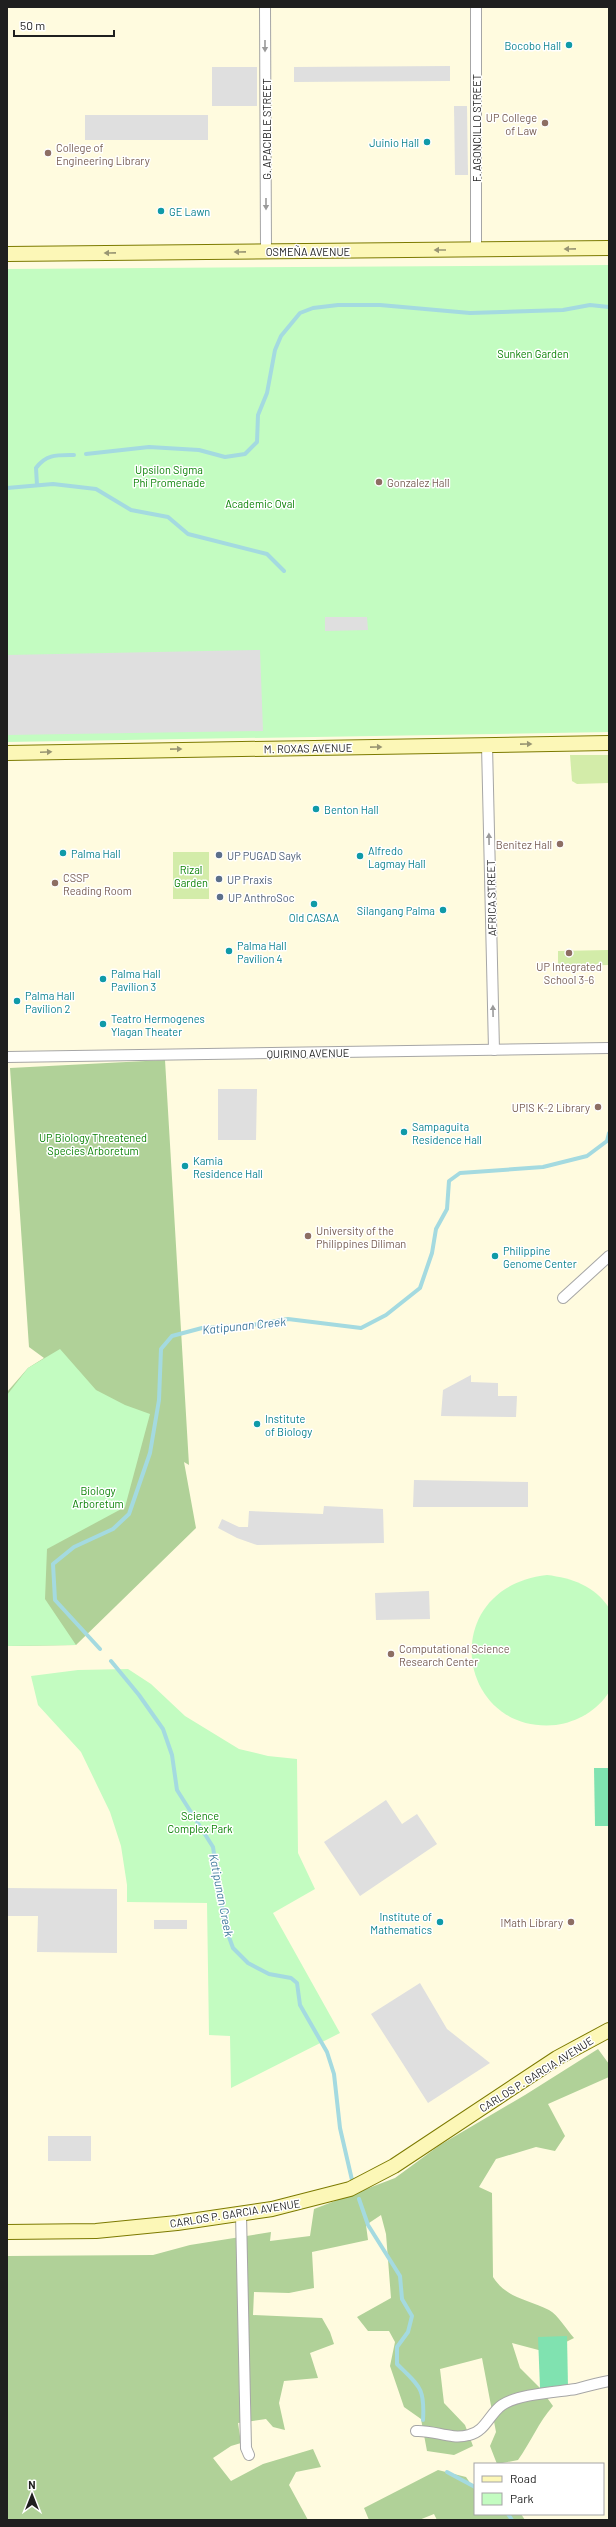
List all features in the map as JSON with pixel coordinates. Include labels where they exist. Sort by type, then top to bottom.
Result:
[{"type":"street","name":"G. APACIBLE STREET","points":[[265,7],[266,251]]},
{"type":"street","name":"F. AGONCILLO STREET","points":[[476,7],[476,250]]},
{"type":"street","name":"OSMEÑA AVENUE","points":[[7,254],[609,248]]},
{"type":"street","name":"M. ROXAS AVENUE","points":[[7,753],[609,743]]},
{"type":"street","name":"AFRICA STREET","points":[[487,745],[494,1050]]},
{"type":"street","name":"QUIRINO AVENUE","points":[[7,1057],[609,1048]]},
{"type":"street","points":[[563,1298],[609,1256]]},
{"type":"street","name":"CARLOS P. GARCIA AVENUE","points":[[7,2232],[96,2231],[241,2214],[306,2202],[350,2189],[374,2178],[557,2058],[609,2030]]},
{"type":"street","points":[[241,2214],[244,2391],[246,2448],[249,2455]]},
{"type":"street","points":[[416,2432],[426,2431],[452,2438],[471,2435],[483,2427],[503,2404],[539,2393],[576,2389],[609,2381]]},
{"type":"shaded area","name":"University of the Philippines Diliman","points":[[7,7],[609,7],[609,2520],[7,2520]]},
{"type":"shaded area","points":[[450,66],[450,81],[294,82],[294,67]]},
{"type":"shaded area","points":[[212,67],[257,67],[257,106],[212,106]]},
{"type":"shaded area","points":[[454,106],[467,106],[468,175],[455,175]]},
{"type":"shaded area","points":[[85,115],[208,115],[208,140],[85,140]]},
{"type":"shaded area","points":[[325,617],[367,617],[368,630],[325,631]]},
{"type":"shaded area","points":[[260,650],[263,731],[7,735],[7,655]]},
{"type":"shaded area","points":[[218,1089],[257,1089],[256,1140],[218,1140]]},
{"type":"shaded area","points":[[471,1375],[471,1382],[498,1383],[498,1396],[517,1396],[516,1417],[441,1416],[443,1390]]},
{"type":"shaded area","points":[[414,1480],[528,1482],[528,1507],[413,1507]]},
{"type":"shaded area","points":[[324,1506],[383,1509],[384,1543],[257,1545],[237,1538],[218,1528],[222,1519],[239,1527],[248,1527],[249,1511],[323,1514]]},
{"type":"shaded area","points":[[429,1591],[430,1619],[376,1620],[375,1593]]},
{"type":"shaded area","points":[[386,1800],[402,1824],[417,1814],[437,1844],[360,1896],[324,1842]]},
{"type":"shaded area","points":[[7,1888],[117,1889],[117,1953],[37,1952],[38,1916],[7,1916]]},
{"type":"shaded area","points":[[154,1920],[187,1920],[187,1929],[154,1929]]},
{"type":"shaded area","points":[[420,1983],[447,2029],[490,2063],[428,2103],[371,2014]]},
{"type":"shaded area","points":[[48,2136],[91,2136],[91,2161],[48,2161]]},
{"type":"green space","name":"Academic Oval","points":[[609,265],[609,732],[7,742],[7,269]]},
{"type":"green space","points":[[570,755],[609,755],[609,783],[577,784],[572,781]]},
{"type":"green space","name":"Rizal Garden","points":[[173,852],[209,852],[209,899],[173,899]]},
{"type":"green space","points":[[609,950],[609,965],[558,966],[558,951]]},
{"type":"green space","points":[[165,1060],[189,1465],[184,1462],[196,1528],[76,1645],[7,1646],[7,1392],[28,1368],[44,1358],[29,1347],[10,1068]]},
{"type":"green space","name":"Biology Arboretum","points":[[60,1349],[96,1390],[125,1405],[150,1414],[125,1507],[47,1549],[45,1599],[76,1645],[7,1646],[7,1395],[28,1368]]},
{"type":"green space","points":[[547,1575],[565,1578],[582,1584],[597,1594],[609,1608],[609,1692],[593,1710],[572,1721],[556,1725],[522,1722],[497,1708],[480,1685],[472,1659],[474,1631],[487,1605],[511,1586]]},
{"type":"green space","name":"Science Complex Park","points":[[128,1669],[151,1684],[185,1716],[239,1749],[268,1756],[297,1759],[298,1853],[315,1889],[273,1913],[340,2033],[231,2088],[230,2036],[209,2035],[207,1903],[127,1902],[127,1885],[121,1846],[110,1812],[81,1752],[38,1705],[31,1676],[78,1670]]},
{"type":"green space","points":[[594,1768],[609,1768],[609,1826],[595,1826]]},
{"type":"green space","points":[[598,2049],[609,2064],[609,2077],[548,2104],[565,2136],[555,2151],[536,2147],[496,2159],[479,2187],[492,2193],[493,2277],[505,2290],[511,2294],[552,2312],[574,2338],[546,2352],[512,2343],[520,2368],[540,2388],[553,2406],[543,2419],[518,2460],[497,2463],[490,2446],[496,2432],[482,2358],[440,2369],[444,2403],[465,2425],[473,2446],[454,2455],[427,2451],[421,2419],[404,2407],[390,2366],[395,2342],[389,2331],[368,2331],[357,2317],[391,2298],[386,2234],[381,2215],[366,2225],[368,2240],[312,2252],[314,2288],[289,2293],[254,2292],[253,2315],[322,2318],[330,2332],[334,2344],[310,2353],[318,2378],[284,2381],[279,2403],[285,2430],[273,2427],[266,2419],[238,2423],[241,2443],[231,2446],[213,2458],[231,2481],[263,2464],[313,2449],[321,2467],[296,2472],[289,2485],[308,2520],[7,2520],[7,2256],[153,2255],[190,2245],[271,2232],[270,2241],[310,2236],[314,2209],[395,2178],[440,2145],[525,2095]]},
{"type":"green space","points":[[567,2336],[568,2387],[540,2388],[538,2337]]},
{"type":"green space","points":[[438,2470],[466,2477],[474,2489],[474,2515],[522,2515],[525,2520],[437,2520],[434,2514],[419,2520],[369,2520],[364,2508]]},
{"type":"waterway","points":[[86,454],[149,447],[199,450],[225,457],[245,454],[257,442],[258,415],[267,393],[275,350],[281,336],[300,313],[313,308],[338,305],[380,305],[470,313],[563,310],[590,305],[609,307]]},
{"type":"waterway","points":[[37,485],[36,468],[40,463],[52,456],[74,455]]},
{"type":"waterway","points":[[7,488],[53,484],[96,489],[131,510],[168,517],[188,534],[267,554],[284,571]]},
{"type":"waterway","name":"Katipunan Creek","points":[[100,1649],[55,1600],[53,1564],[74,1547],[113,1529],[129,1514],[150,1453],[159,1400],[161,1349],[172,1336],[202,1328],[246,1326],[288,1319],[361,1328],[386,1315],[420,1288],[432,1253],[436,1229],[447,1209],[449,1181],[460,1173],[543,1167],[587,1156],[607,1141],[609,1133]]},
{"type":"waterway","name":"Katipunan Creek","points":[[111,1661],[139,1695],[163,1729],[172,1755],[177,1790],[213,1847],[225,1926],[233,1948],[248,1963],[269,1974],[291,1978],[297,1983],[300,2005],[327,2052],[334,2074],[340,2128],[352,2180]]},
{"type":"waterway","name":"Katipunan Creek","points":[[359,2199],[368,2225],[400,2276],[402,2299],[412,2316],[408,2332],[397,2347],[397,2364],[411,2377],[419,2388],[423,2400],[423,2420]]},
{"type":"waterway","name":"Katipunan Creek","points":[[447,2472],[474,2486]]},
{"type":"waterway","name":"Katipunan Creek","points":[[509,2515],[512,2520]]},
{"type":"place","name":"Bocobo Hall","points":[[569,45]]},
{"type":"place","name":"UP College of Law","points":[[545,123]]},
{"type":"place","name":"Juinio Hall","points":[[427,142]]},
{"type":"place","name":"College of Engineering Library","points":[[48,153]]},
{"type":"place","name":"GE Lawn","points":[[161,211]]},
{"type":"place","name":"Gonzalez Hall","points":[[379,482]]},
{"type":"place","name":"Benton Hall","points":[[316,809]]},
{"type":"place","name":"Benitez Hall","points":[[560,844]]},
{"type":"place","name":"Palma Hall","points":[[63,853]]},
{"type":"place","name":"UP PUGAD Sayk","points":[[219,855]]},
{"type":"place","name":"Alfredo Lagmay Hall","points":[[360,856]]},
{"type":"place","name":"UP Praxis","points":[[219,879]]},
{"type":"place","name":"CSSP Reading Room","points":[[55,883]]},
{"type":"place","name":"UP AnthroSoc","points":[[220,897]]},
{"type":"place","name":"Old CASAA","points":[[314,904]]},
{"type":"place","name":"Silangang Palma","points":[[443,910]]},
{"type":"place","name":"Palma Hall Pavilion 4","points":[[229,951]]},
{"type":"place","name":"UP Integrated School 3-6","points":[[569,953]]},
{"type":"place","name":"Palma Hall Pavilion 3","points":[[103,979]]},
{"type":"place","name":"Palma Hall Pavilion 2","points":[[17,1001]]},
{"type":"place","name":"Teatro Hermogenes Ylagan Theater","points":[[103,1024]]},
{"type":"place","name":"UPIS K-2 Library","points":[[598,1107]]},
{"type":"place","name":"Sampaguita Residence Hall","points":[[404,1132]]},
{"type":"place","name":"Kamia Residence Hall","points":[[185,1166]]},
{"type":"place","name":"University of the Philippines Diliman","points":[[308,1236]]},
{"type":"place","name":"Philippine Genome Center","points":[[495,1256]]},
{"type":"place","name":"Institute of Biology","points":[[257,1424]]},
{"type":"place","name":"Computational Science Research Center","points":[[391,1654]]},
{"type":"place","name":"Institute of Mathematics","points":[[440,1922]]},
{"type":"place","name":"IMath Library","points":[[571,1922]]},
{"type":"park label","name":"Sunken Garden","points":[[533,353]]},
{"type":"park label","name":"Upsilon Sigma Phi Promenade","points":[[169,475]]},
{"type":"park label","name":"UP Biology Threatened Species Arboretum","points":[[93,1143]]}]
